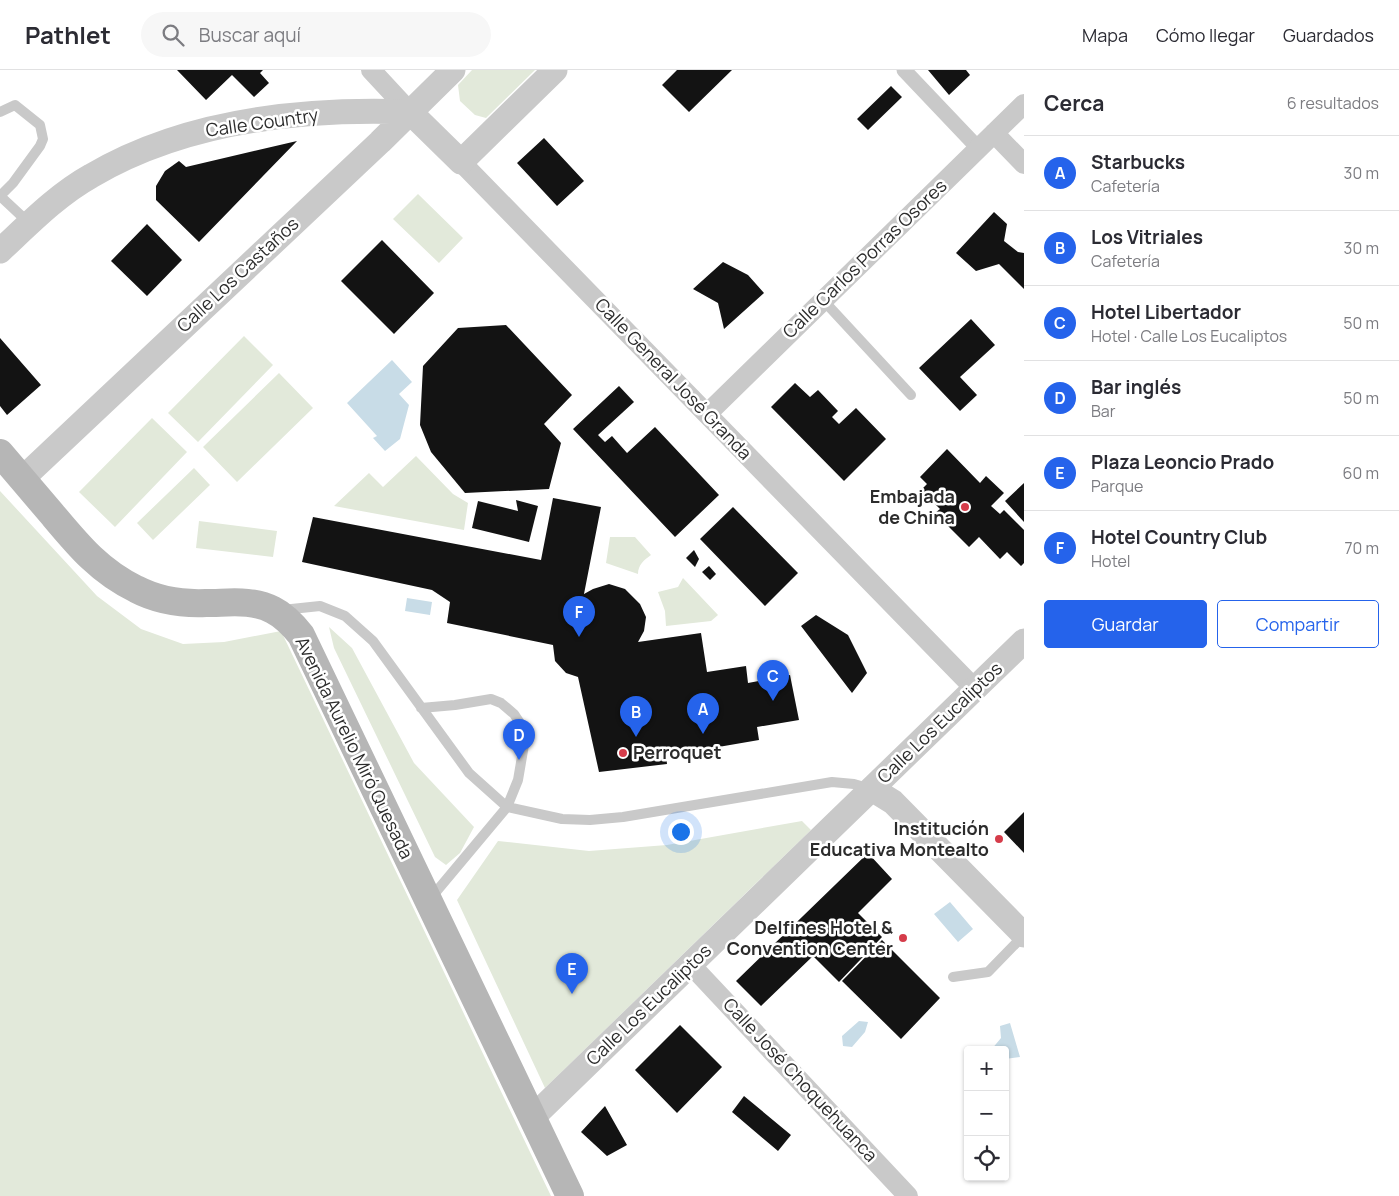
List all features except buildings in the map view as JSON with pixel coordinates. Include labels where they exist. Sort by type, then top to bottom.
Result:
[{"type":"main road","name":"Avenida Aurelio Miró Quesada","points":[[0,453],[74,539],[116,579],[161,598],[183,603],[242,602],[260,604],[274,610],[290,621],[301,635],[570,1196]]},
{"type":"street","name":"Calle General José Granda","points":[[371,70],[975,689]]},
{"type":"street","name":"Calle Los Castaños","points":[[22,479],[452,70]]},
{"type":"street","points":[[461,162],[555,70]]},
{"type":"street","points":[[904,70],[979,148]]},
{"type":"street","name":"Calle Carlos Porras Osores","points":[[707,414],[1024,104]]},
{"type":"street","name":"Calle Country","points":[[0,250],[66,192],[91,176],[148,148],[183,136],[218,126],[289,116],[371,111],[410,112]]},
{"type":"street","points":[[994,133],[1024,164]]},
{"type":"street","name":"Calle Los Eucaliptos","points":[[532,1118],[1024,641]]},
{"type":"street","points":[[872,789],[893,802],[1024,935]]},
{"type":"street","name":"Calle José Choquehuanca","points":[[691,965],[908,1196]]},
{"type":"lane","points":[[0,112],[15,105],[40,125],[43,139],[40,146],[0,196],[30,223]]},
{"type":"lane","points":[[824,300],[911,395]]},
{"type":"lane","points":[[274,610],[320,606],[345,616],[373,641],[469,773],[507,807],[562,819],[590,820],[623,817],[832,782],[854,784],[872,789]]},
{"type":"lane","points":[[421,708],[491,700],[500,703],[514,714],[522,726],[524,740],[518,780],[507,807],[428,902]]},
{"type":"lane","points":[[953,977],[988,972],[1024,935]]},
{"type":"green space","points":[[472,70],[535,70],[486,118],[475,115],[460,101],[458,85]]},
{"type":"green space","points":[[418,194],[463,238],[439,263],[393,219]]},
{"type":"green space","points":[[244,336],[273,365],[198,442],[168,413]]},
{"type":"green space","points":[[279,373],[313,408],[237,482],[203,447]]},
{"type":"green space","points":[[152,418],[187,452],[115,527],[79,492]]},
{"type":"green space","points":[[416,456],[453,494],[468,503],[464,530],[334,506],[369,473],[383,487]]},
{"type":"green space","points":[[194,468],[210,485],[153,540],[137,523]]},
{"type":"green space","points":[[0,491],[97,596],[141,629],[183,644],[224,642],[281,631],[551,1196],[0,1196]]},
{"type":"green space","points":[[199,521],[277,531],[273,557],[196,548]]},
{"type":"green space","points":[[610,537],[635,537],[651,555],[642,563],[638,574],[606,563]]},
{"type":"green space","points":[[683,578],[718,615],[711,621],[666,626],[665,611],[658,592],[678,587]]},
{"type":"green space","points":[[329,627],[352,648],[414,763],[474,827],[460,853],[446,865],[435,857],[334,648]]},
{"type":"green space","points":[[802,821],[811,830],[545,1088],[457,900],[498,841],[589,851],[667,845]]},
{"type":"water","points":[[392,360],[412,382],[399,394],[409,405],[400,439],[385,451],[373,438],[377,436],[347,403]]},
{"type":"water","points":[[407,598],[432,602],[430,615],[405,611]]},
{"type":"water","points":[[950,902],[973,929],[958,942],[934,914]]},
{"type":"water","points":[[859,1021],[868,1022],[865,1032],[852,1047],[843,1046],[842,1036]]},
{"type":"water","points":[[1010,1023],[1020,1057],[1009,1058],[1009,1046],[994,1046],[1001,1038],[1000,1026]]},
{"type":"place","name":"Embajada de China","points":[[965,507]]},
{"type":"place","name":"Hotel Country Club","points":[[579,637]]},
{"type":"place","name":"Hotel Libertador","points":[[773,701]]},
{"type":"place","name":"Starbucks","points":[[703,734]]},
{"type":"place","name":"Los Vitriales","points":[[636,737]]},
{"type":"place","name":"Perroquet","points":[[623,753]]},
{"type":"place","name":"Bar inglés","points":[[519,760]]},
{"type":"place","name":"Institución Educativa Montealto","points":[[999,839]]},
{"type":"place","name":"Delfines Hotel & Convention Center","points":[[903,938]]},
{"type":"place","name":"Plaza Leoncio Prado","points":[[572,994]]}]
